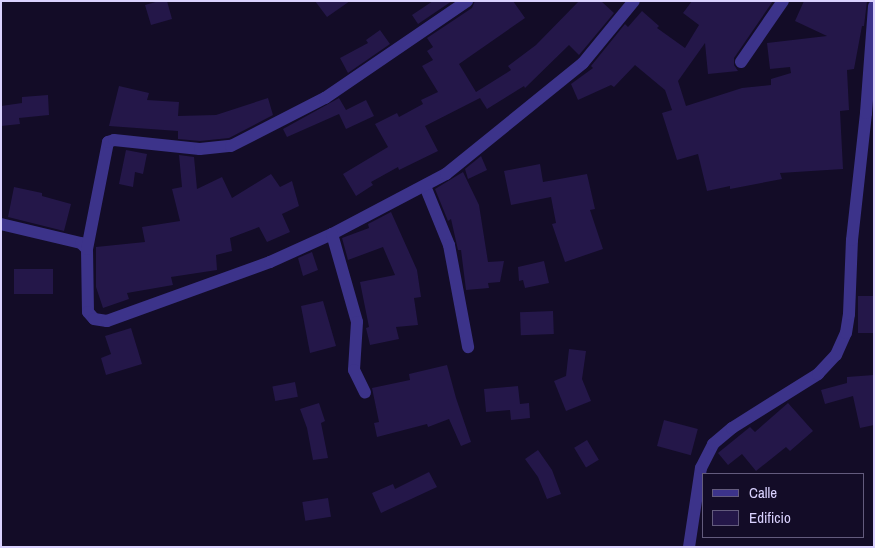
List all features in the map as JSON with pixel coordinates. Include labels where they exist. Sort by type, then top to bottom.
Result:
[{"type":"street","points":[[466,1],[325,98],[231,146],[200,149],[114,140],[108,142],[88,249],[88,312],[94,319],[107,321],[270,262],[332,234],[425,186],[446,174],[583,63],[634,1]]},
{"type":"street","points":[[740,62],[783,1]]},
{"type":"street","points":[[689,547],[701,468],[712,444],[732,428],[818,374],[836,355],[846,333],[849,314],[852,231],[866,113],[874,6]]},
{"type":"street","points":[[425,186],[449,245],[468,347]]},
{"type":"street","points":[[1,224],[81,243],[88,249]]},
{"type":"street","points":[[332,234],[356,322],[354,370],[366,393]]},
{"type":"building","points":[[167,1],[172,19],[151,25],[145,5]]},
{"type":"building","points":[[315,1],[350,1],[327,17]]},
{"type":"building","points":[[433,1],[452,1],[418,24],[412,15]]},
{"type":"building","points":[[475,1],[513,1],[525,18],[459,64],[476,92],[511,70],[508,66],[536,45],[579,1],[601,1],[614,13],[579,55],[569,45],[525,88],[524,86],[487,109],[480,98],[425,126],[438,151],[399,170],[398,167],[371,182],[373,185],[356,196],[343,174],[388,147],[375,124],[397,113],[399,117],[423,104],[421,100],[438,92],[422,66],[433,60],[427,51],[433,47],[427,38],[472,8]]},
{"type":"building","points":[[692,1],[773,1],[734,58],[734,65],[738,71],[708,74],[705,43],[678,81],[686,106],[742,88],[771,85],[771,79],[791,73],[790,67],[770,69],[767,43],[827,36],[795,21],[804,1],[867,1],[864,26],[862,26],[854,69],[847,70],[849,110],[840,111],[843,169],[780,173],[782,179],[730,189],[730,186],[707,191],[698,154],[677,160],[662,113],[672,110],[665,90],[635,65],[614,87],[611,85],[578,100],[571,84],[593,68],[591,66],[625,24],[628,27],[642,11],[659,26],[657,28],[685,48],[699,25],[683,13]]},
{"type":"building","points":[[380,30],[390,44],[348,73],[340,58],[368,43],[366,40]]},
{"type":"building","points":[[119,86],[149,93],[147,100],[179,102],[178,116],[216,115],[268,98],[273,115],[229,138],[200,141],[178,139],[178,131],[109,126]]},
{"type":"building","points":[[48,95],[49,115],[19,118],[20,124],[1,126],[1,106],[22,103],[22,97]]},
{"type":"building","points":[[339,98],[346,110],[366,100],[374,116],[346,129],[339,114],[287,137],[283,129]]},
{"type":"building","points":[[126,150],[147,154],[143,174],[135,172],[133,187],[119,184]]},
{"type":"building","points":[[179,155],[194,157],[197,189],[222,177],[232,198],[271,174],[280,187],[292,181],[299,206],[282,214],[290,232],[267,242],[259,227],[230,238],[232,251],[216,255],[217,270],[171,277],[173,285],[127,293],[129,299],[103,308],[96,287],[96,247],[145,242],[142,227],[180,221],[172,189],[182,187]]},
{"type":"building","points":[[481,156],[487,170],[468,179],[465,169]]},
{"type":"building","points":[[540,164],[543,182],[587,174],[595,209],[590,210],[603,249],[565,262],[552,224],[556,223],[551,197],[511,205],[504,171]]},
{"type":"building","points":[[463,172],[479,205],[488,262],[504,261],[500,282],[488,283],[489,288],[466,290],[461,250],[458,250],[451,219],[448,221],[435,189]]},
{"type":"building","points":[[14,187],[42,193],[42,196],[71,204],[64,231],[8,217]]},
{"type":"building","points":[[391,212],[417,270],[421,297],[414,298],[418,325],[396,327],[399,339],[370,345],[366,328],[369,327],[360,282],[395,275],[383,247],[348,260],[342,238],[369,228],[368,224]]},
{"type":"building","points":[[312,252],[318,270],[303,276],[298,258]]},
{"type":"building","points":[[544,261],[549,283],[525,288],[523,280],[519,281],[518,267]]},
{"type":"building","points":[[14,269],[53,269],[53,294],[14,294]]},
{"type":"building","points":[[858,296],[874,296],[874,333],[858,333]]},
{"type":"building","points":[[323,301],[336,346],[310,353],[301,306]]},
{"type":"building","points":[[553,311],[554,334],[521,335],[520,312]]},
{"type":"building","points":[[131,328],[142,364],[106,375],[101,358],[111,354],[105,336]]},
{"type":"building","points":[[569,349],[586,351],[582,379],[591,401],[566,411],[554,381],[566,376]]},
{"type":"building","points":[[447,365],[471,442],[461,446],[449,419],[428,427],[427,424],[377,437],[374,423],[379,422],[372,388],[410,380],[409,374]]},
{"type":"building","points":[[874,375],[874,425],[860,428],[853,396],[825,404],[821,390],[847,383],[847,377]]},
{"type":"building","points":[[295,382],[298,397],[275,401],[272,386]]},
{"type":"building","points":[[518,386],[520,404],[529,403],[530,418],[511,420],[510,410],[486,412],[484,389]]},
{"type":"building","points":[[319,403],[325,421],[321,423],[328,458],[313,460],[307,428],[300,409]]},
{"type":"building","points":[[788,403],[813,431],[790,451],[786,447],[756,471],[742,454],[728,465],[718,453],[750,427],[755,432]]},
{"type":"building","points":[[664,420],[698,429],[691,455],[657,446]]},
{"type":"building","points":[[587,440],[599,460],[586,467],[574,448]]},
{"type":"building","points":[[538,450],[552,470],[561,494],[547,499],[538,477],[525,459]]},
{"type":"building","points":[[429,472],[437,487],[381,513],[372,493],[393,484],[395,489]]},
{"type":"building","points":[[328,498],[331,517],[305,521],[302,502]]}]
